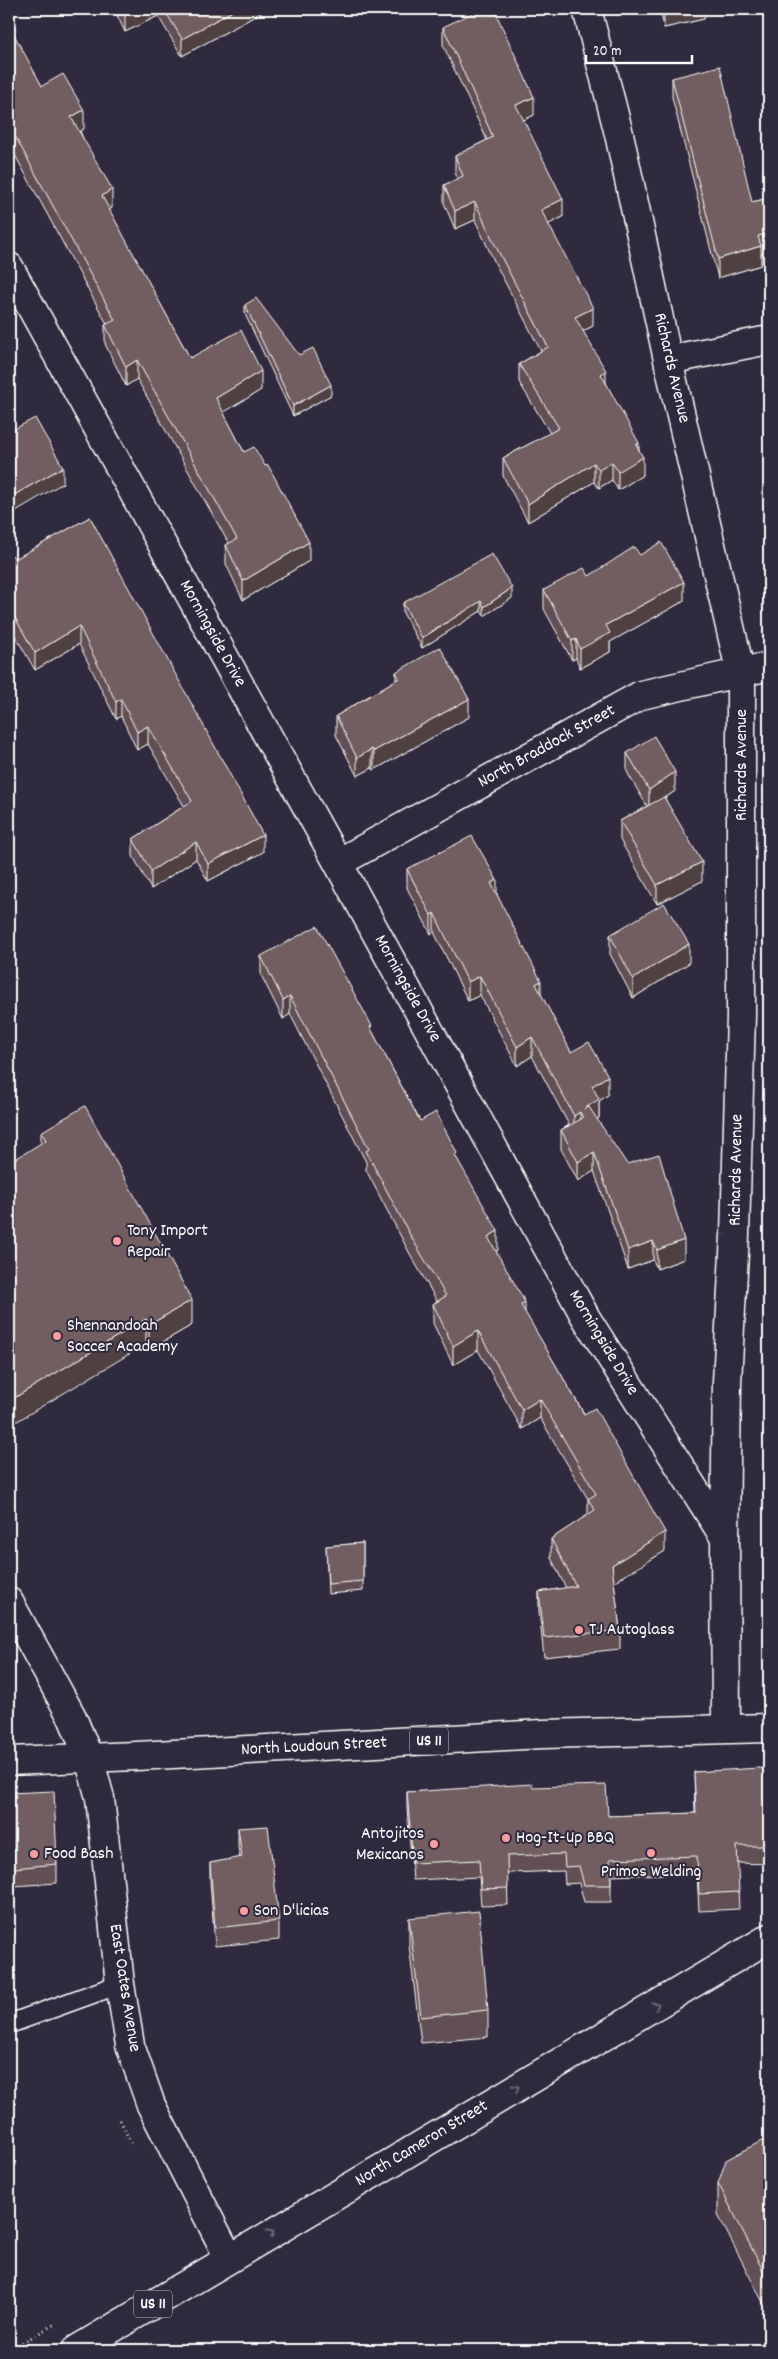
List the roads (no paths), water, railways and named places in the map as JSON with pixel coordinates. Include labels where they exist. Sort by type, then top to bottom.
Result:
[{"type":"street","name":"Richards Avenue","points":[[587,9],[619,134],[668,360],[741,674],[740,1015],[735,1235],[727,1382],[725,1538]]},
{"type":"street","name":"Morningside Drive","points":[[9,267],[338,863],[586,1318],[725,1538]]},
{"type":"street","points":[[668,360],[769,340]]},
{"type":"street","name":"North Braddock Street","points":[[338,863],[641,695],[741,674],[769,666]]},
{"type":"street","points":[[725,1538],[726,1728]]},
{"type":"street","name":"East Oates Avenue","points":[[9,1602],[72,1717],[89,1758],[100,1798],[120,1984],[130,2045],[151,2105],[229,2258]]},
{"type":"street","name":"North Loudoun Street","points":[[9,1761],[543,1734],[769,1728]]},
{"type":"street","name":"North Cameron Street","points":[[76,2350],[769,1938]]},
{"type":"lane","points":[[9,2024],[120,1984]]},
{"type":"place","name":"Tony Import Repair","points":[[117,1241]]},
{"type":"place","name":"Shennandoah Soccer Academy","points":[[57,1336]]},
{"type":"place","name":"TJ Autoglass","points":[[579,1630]]},
{"type":"place","name":"Hog-It-Up BBQ","points":[[506,1838]]},
{"type":"place","name":"Antojitos Mexicanos","points":[[434,1844]]},
{"type":"place","name":"Primos Welding","points":[[651,1853]]},
{"type":"place","name":"Food Bash","points":[[34,1854]]},
{"type":"place","name":"Son D'licias","points":[[244,1911]]}]
